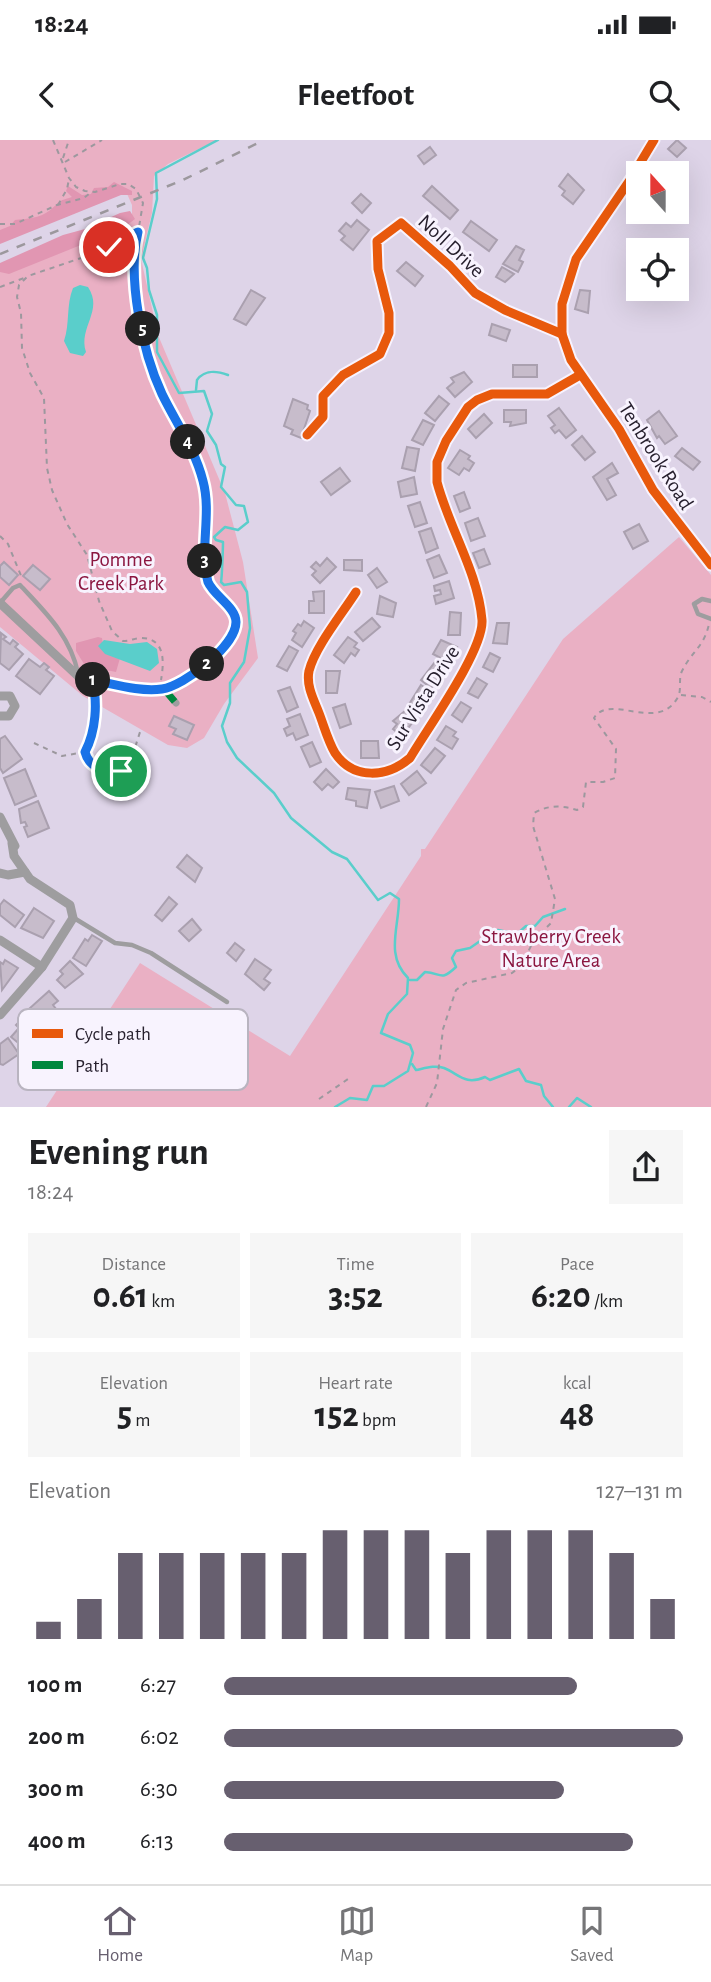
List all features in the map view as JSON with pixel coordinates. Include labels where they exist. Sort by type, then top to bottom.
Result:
[{"type":"street","name":"Tenbrook Road","points":[[654,140],[576,259],[562,304],[562,334],[570,360],[619,429],[660,501],[711,565]]},
{"type":"street","name":"Noll Drive","points":[[307,435],[323,417],[323,396],[343,375],[380,354],[389,333],[389,313],[377,269],[377,241],[401,223],[450,266],[475,293],[505,310],[562,334]]},
{"type":"street","name":"Sur Vista Drive","points":[[356,592],[316,657],[309,672],[309,686],[336,754],[354,770],[366,774],[382,774],[397,769],[410,758],[473,653],[482,623],[479,601],[437,482],[436,462],[446,441],[468,407],[477,400],[492,394],[548,394],[580,375]]},
{"type":"street","points":[[0,603],[79,677],[133,688],[162,689],[176,703]]},
{"type":"street","points":[[0,695],[9,696],[15,706],[9,716],[0,716]]},
{"type":"street","points":[[0,817],[12,843],[14,856],[25,872],[36,885],[69,905],[74,918],[42,967],[0,1015]]},
{"type":"street","points":[[0,873],[8,875],[25,872]]},
{"type":"street","points":[[0,940],[42,967]]},
{"type":"lane","points":[[0,603],[13,588],[20,585],[51,616],[63,634],[76,662],[79,677]]},
{"type":"lane","points":[[710,619],[698,614],[694,604],[702,599],[711,601]]},
{"type":"lane","points":[[74,918],[115,943],[132,945],[152,953],[227,1002]]},
{"type":"path","points":[[53,140],[69,178],[76,187],[90,192]]},
{"type":"path","points":[[63,161],[69,140]]},
{"type":"path","points":[[63,161],[102,140]]},
{"type":"path","points":[[57,205],[64,196],[69,178]]},
{"type":"path","points":[[0,224],[15,224],[57,205],[84,198],[90,192],[120,184],[136,189],[144,208],[134,263],[138,301],[150,360],[160,389],[186,437],[203,481],[208,582],[215,595],[235,614],[236,623],[223,646],[210,661],[162,689]]},
{"type":"path","points":[[0,287],[93,254],[138,232]]},
{"type":"path","points":[[25,278],[17,293],[21,313],[21,339],[30,373],[44,398],[47,468],[52,491],[67,524],[87,555],[100,604],[113,634],[126,641],[146,639],[155,643],[163,653],[162,689]]},
{"type":"path","points":[[0,536],[8,544],[23,580]]},
{"type":"path","points":[[426,1107],[437,1083],[443,1029],[456,990],[466,983],[512,973],[521,966],[534,940],[551,923],[555,899],[533,826],[534,813],[545,806],[577,810],[583,807],[586,782],[603,782],[615,778],[616,749],[594,719],[597,713],[619,709],[650,714],[663,711],[680,695],[680,674],[706,640],[710,619]]},
{"type":"path","points":[[92,680],[97,700],[92,736],[85,752],[88,761],[98,768],[121,771],[138,787],[135,795]]},
{"type":"path","points":[[680,695],[702,697],[711,702]]},
{"type":"path","points":[[121,771],[133,754],[140,732]]},
{"type":"path","points":[[34,743],[62,756],[85,752]]},
{"type":"path","points":[[131,780],[145,784]]},
{"type":"path","points":[[319,1099],[338,1083],[348,1079]]},
{"type":"green space","name":"Pomme Creek Park","points":[[0,140],[217,140],[168,164],[154,176],[152,213],[141,259],[158,335],[225,493],[243,562],[258,658],[224,704],[204,738],[187,748],[168,745],[83,696],[0,627],[0,272],[132,215],[132,205],[124,187],[0,236]]},
{"type":"green space","name":"Strawberry Creek Nature Area","points":[[679,537],[711,575],[711,1107],[46,1107],[57,1090],[248,1090],[248,1030],[290,1056],[421,856],[421,849],[425,849],[563,639]]},
{"type":"green space","name":"Strawberry Creek Nature Area","points":[[140,963],[214,1009],[110,1009]]},
{"type":"shaded area","points":[[114,182],[132,191],[132,195],[121,195],[0,244],[0,230],[10,226],[15,220],[41,215],[60,201],[72,197],[66,191],[68,186],[82,195],[91,194],[94,188],[108,187]]},
{"type":"shaded area","points":[[130,211],[135,219],[123,228],[9,274],[0,272],[0,263],[63,235]]},
{"type":"shaded area","points":[[80,285],[88,287],[93,304],[85,335],[86,352],[83,356],[70,353],[64,341],[71,294],[73,288]]},
{"type":"shaded area","points":[[102,638],[103,645],[120,658],[116,672],[101,669],[95,673],[89,672],[76,651],[76,643]]},
{"type":"shaded area","points":[[104,640],[130,644],[147,642],[157,649],[159,663],[150,671],[105,654],[98,646]]},
{"type":"building","points":[[677,140],[686,148],[677,157],[668,149]]},
{"type":"building","points":[[430,147],[436,155],[424,164],[418,156]]},
{"type":"building","points":[[568,174],[584,190],[573,204],[562,195],[565,191],[559,186]]},
{"type":"building","points":[[432,186],[458,210],[450,219],[423,196]]},
{"type":"building","points":[[361,194],[371,203],[362,213],[352,203]]},
{"type":"building","points":[[357,220],[369,230],[353,250],[341,240],[345,236],[339,231],[346,223],[351,227]]},
{"type":"building","points":[[471,221],[497,240],[489,251],[463,232]]},
{"type":"building","points":[[516,246],[524,250],[519,260],[523,262],[518,272],[503,264]]},
{"type":"building","points":[[406,262],[423,276],[415,286],[397,271]]},
{"type":"building","points":[[502,267],[514,274],[505,282],[496,277]]},
{"type":"building","points":[[251,290],[265,298],[246,325],[234,319]]},
{"type":"building","points":[[580,290],[590,291],[588,313],[575,309]]},
{"type":"building","points":[[492,324],[510,330],[506,341],[489,335]]},
{"type":"building","points":[[513,365],[537,365],[537,377],[513,377]]},
{"type":"building","points":[[464,372],[472,382],[455,397],[447,388],[454,382],[451,378]]},
{"type":"building","points":[[439,396],[449,404],[435,421],[425,413]]},
{"type":"building","points":[[293,399],[308,405],[307,409],[310,411],[301,438],[291,434],[293,430],[284,426]]},
{"type":"building","points":[[559,408],[576,430],[566,438],[559,430],[555,433],[551,428],[555,425],[548,416]]},
{"type":"building","points":[[504,410],[526,410],[526,423],[510,426],[511,422],[504,422]]},
{"type":"building","points":[[659,411],[677,436],[665,444],[659,436],[657,438],[647,420]]},
{"type":"building","points":[[484,414],[492,423],[476,438],[468,429]]},
{"type":"building","points":[[423,420],[434,425],[423,445],[412,440]]},
{"type":"building","points":[[582,436],[595,452],[585,460],[572,445]]},
{"type":"building","points":[[407,447],[419,449],[415,471],[402,468]]},
{"type":"building","points":[[682,448],[700,462],[693,470],[675,456]]},
{"type":"building","points":[[460,450],[470,456],[468,459],[474,463],[469,471],[464,468],[459,475],[448,468]]},
{"type":"building","points":[[612,463],[618,473],[607,479],[616,495],[607,500],[593,477]]},
{"type":"building","points":[[340,468],[350,481],[331,495],[321,482]]},
{"type":"building","points":[[414,477],[417,494],[401,497],[398,482]]},
{"type":"building","points":[[464,492],[470,508],[460,512],[454,496]]},
{"type":"building","points":[[420,502],[427,523],[415,527],[408,506]]},
{"type":"building","points":[[478,518],[485,536],[471,541],[465,523]]},
{"type":"building","points":[[639,524],[648,541],[633,549],[624,532]]},
{"type":"building","points":[[431,528],[438,548],[426,553],[419,532]]},
{"type":"building","points":[[484,549],[490,564],[479,568],[473,553]]},
{"type":"building","points":[[439,555],[447,573],[434,578],[427,560]]},
{"type":"building","points":[[327,558],[336,567],[320,583],[312,575],[316,571],[311,567],[316,562],[320,566]]},
{"type":"building","points":[[344,560],[362,560],[362,571],[344,570]]},
{"type":"building","points":[[4,562],[18,575],[9,585],[0,577],[0,566]]},
{"type":"building","points":[[33,565],[50,579],[40,590],[23,576]]},
{"type":"building","points":[[377,568],[387,582],[377,588],[368,575]]},
{"type":"building","points":[[449,581],[454,598],[436,604],[434,596],[441,594],[440,590],[435,591],[434,586]]},
{"type":"building","points":[[324,591],[324,613],[309,613],[309,601],[314,601],[313,592]]},
{"type":"building","points":[[380,596],[396,603],[393,617],[377,614]]},
{"type":"building","points":[[450,612],[461,613],[460,635],[448,635]]},
{"type":"building","points":[[372,618],[380,627],[363,641],[355,632]]},
{"type":"building","points":[[304,621],[314,628],[302,647],[292,640],[296,633],[293,631]]},
{"type":"building","points":[[497,623],[509,623],[507,644],[493,643]]},
{"type":"building","points":[[1,633],[6,637],[3,639],[10,644],[13,640],[18,644],[15,647],[23,654],[9,670],[0,663]]},
{"type":"building","points":[[348,637],[357,643],[354,647],[359,650],[355,656],[351,653],[344,663],[334,655]]},
{"type":"building","points":[[441,640],[457,647],[448,662],[433,654]]},
{"type":"building","points":[[289,646],[298,651],[287,671],[277,666]]},
{"type":"building","points":[[490,653],[500,658],[493,672],[483,667]]},
{"type":"building","points":[[29,659],[40,667],[44,663],[49,667],[46,670],[54,676],[40,694],[16,676]]},
{"type":"building","points":[[435,662],[445,670],[431,688],[421,680]]},
{"type":"building","points":[[326,671],[340,671],[337,693],[326,693]]},
{"type":"building","points":[[477,678],[487,684],[478,698],[468,693]]},
{"type":"building","points":[[421,685],[430,691],[418,712],[408,706]]},
{"type":"building","points":[[290,687],[298,707],[287,712],[278,691]]},
{"type":"building","points":[[461,702],[471,708],[462,722],[452,715]]},
{"type":"building","points":[[345,704],[351,724],[340,728],[333,708]]},
{"type":"building","points":[[406,710],[416,718],[402,736],[393,729],[397,724],[393,721]]},
{"type":"building","points":[[300,714],[308,735],[296,740],[293,733],[287,736],[284,729],[290,726],[287,719]]},
{"type":"building","points":[[174,716],[194,725],[187,740],[173,734],[176,729],[169,726]]},
{"type":"building","points":[[446,726],[456,732],[453,736],[458,739],[452,749],[437,740]]},
{"type":"building","points":[[5,736],[22,759],[3,773],[0,768],[0,739]]},
{"type":"building","points":[[361,741],[378,741],[379,758],[361,758]]},
{"type":"building","points":[[312,742],[321,762],[310,767],[301,747]]},
{"type":"building","points":[[435,748],[445,756],[431,773],[421,765]]},
{"type":"building","points":[[25,769],[36,796],[15,805],[4,778]]},
{"type":"building","points":[[326,769],[339,782],[333,788],[328,784],[322,790],[314,782]]},
{"type":"building","points":[[417,771],[426,783],[409,795],[401,784]]},
{"type":"building","points":[[394,786],[399,801],[381,808],[375,792]]},
{"type":"building","points":[[348,788],[370,790],[367,808],[356,806],[356,801],[346,799]]},
{"type":"building","points":[[38,801],[49,828],[28,837],[24,827],[27,826],[25,822],[21,823],[19,809]]},
{"type":"building","points":[[187,855],[202,868],[195,882],[177,867]]},
{"type":"building","points":[[169,897],[177,904],[162,921],[155,915]]},
{"type":"building","points":[[4,900],[24,915],[15,927],[0,915],[0,905]]},
{"type":"building","points":[[34,908],[54,921],[43,938],[21,928]]},
{"type":"building","points":[[192,919],[201,930],[189,941],[179,931]]},
{"type":"building","points":[[92,935],[102,941],[86,966],[73,958],[85,939],[88,941]]},
{"type":"building","points":[[235,943],[244,950],[236,961],[227,953]]},
{"type":"building","points":[[255,959],[271,970],[264,979],[270,983],[264,990],[245,974]]},
{"type":"building","points":[[5,960],[18,968],[2,990],[0,962],[3,964]]},
{"type":"building","points":[[70,961],[83,974],[65,988],[57,980],[63,974],[60,971]]},
{"type":"building","points":[[49,991],[58,1001],[53,1005],[56,1009],[30,1008]]},
{"type":"building","points":[[18,1029],[18,1043],[11,1037]]},
{"type":"building","points":[[8,1038],[18,1053],[3,1065],[0,1064],[0,1044]]},
{"type":"waterway","points":[[218,140],[156,173],[157,199],[143,258],[157,315],[157,352],[179,393],[204,391],[212,414],[207,431],[216,445],[221,464],[225,467],[221,487],[236,505],[244,506],[248,522],[238,530],[225,527],[214,537],[223,542],[221,582],[224,585],[241,582],[247,592],[250,628],[244,662],[230,683],[230,703],[222,726],[227,742],[237,758],[274,793],[291,818],[332,852],[347,859],[378,900],[390,893],[399,899],[395,951],[401,969],[408,978],[407,994],[388,1014],[381,1033],[410,1045],[413,1053],[408,1071],[384,1086],[373,1086],[367,1100],[350,1098],[335,1107]]},
{"type":"waterway","points":[[196,390],[197,380],[204,374],[215,372],[228,375]]},
{"type":"waterway","points":[[410,980],[417,980],[425,972],[441,976],[447,974],[456,967],[452,958],[456,951],[470,948],[483,939],[490,942],[493,932],[498,930],[517,934],[526,926],[535,926],[543,917],[565,909]]},
{"type":"waterway","points":[[412,1064],[416,1070],[441,1067],[467,1080],[485,1077],[490,1080],[519,1069],[526,1081],[541,1085],[544,1096],[553,1107]]},
{"type":"waterway","points":[[569,1107],[577,1098],[591,1107]]},
{"type":"railway","points":[[0,254],[183,180],[264,140]]},
{"type":"marked path","points":[[104,682],[133,688],[164,689],[176,703]]},
{"type":"cycle path","points":[[654,140],[576,259],[562,304],[562,334],[571,360],[619,429],[653,490],[711,565]]},
{"type":"cycle path","points":[[307,435],[323,417],[323,396],[343,375],[380,354],[389,333],[389,313],[378,269],[377,241],[401,223],[450,266],[475,293],[505,310],[562,334]]},
{"type":"cycle path","points":[[356,592],[317,652],[309,671],[309,682],[335,753],[343,762],[361,772],[382,772],[410,758],[465,669],[480,633],[482,620],[475,585],[437,482],[437,462],[446,441],[468,407],[477,400],[492,394],[547,394],[580,375]]},
{"type":"route","points":[[109,247],[138,232],[134,263],[142,327],[150,360],[160,389],[186,437],[203,481],[208,582],[215,595],[235,614],[236,623],[223,646],[210,661],[200,670],[164,689],[133,688],[92,680],[97,700],[86,757],[92,765],[102,770],[121,771]]}]
